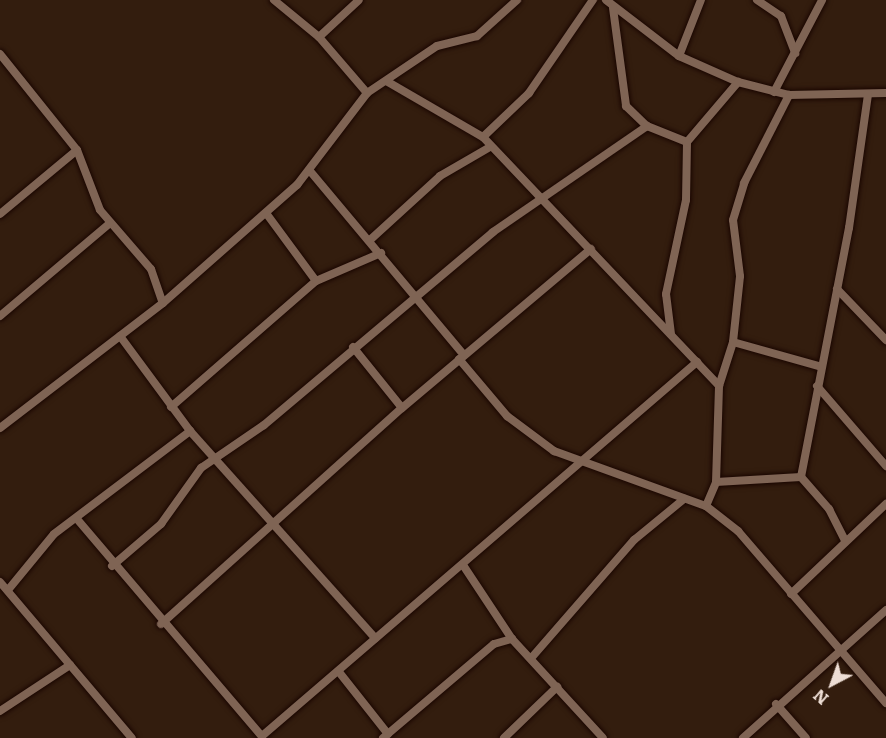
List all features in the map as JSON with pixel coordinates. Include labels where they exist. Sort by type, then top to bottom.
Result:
[{"type":"street","points":[[274,0],[319,37],[367,93]]},
{"type":"street","points":[[319,37],[358,0]]},
{"type":"street","points":[[0,428],[163,303],[266,213],[310,171],[367,93],[388,82],[437,46],[477,36],[517,0]]},
{"type":"street","points":[[483,138],[529,93],[593,0]]},
{"type":"street","points":[[606,0],[613,8],[679,56],[738,82],[789,95],[886,93]]},
{"type":"street","points":[[679,56],[701,0]]},
{"type":"street","points":[[757,0],[781,15],[795,53]]},
{"type":"street","points":[[774,92],[822,0]]},
{"type":"street","points":[[613,8],[621,98],[647,126],[687,142]]},
{"type":"street","points":[[0,54],[77,150],[109,224],[127,234],[151,269],[163,303]]},
{"type":"street","points":[[388,82],[483,138],[591,249],[719,387]]},
{"type":"street","points":[[687,142],[738,82]]},
{"type":"street","points":[[801,477],[837,289],[868,94]]},
{"type":"street","points":[[706,506],[716,482],[719,387],[733,342],[740,276],[733,220],[738,201],[789,95]]},
{"type":"street","points":[[112,566],[161,524],[192,478],[264,426],[353,347],[542,198],[647,126]]},
{"type":"street","points":[[671,334],[666,294],[686,200],[691,162],[687,142]]},
{"type":"street","points":[[370,240],[440,176],[490,147]]},
{"type":"street","points":[[0,214],[77,150]]},
{"type":"street","points":[[310,171],[417,296],[462,357],[522,430],[583,465],[706,506],[755,548],[836,650],[886,703]]},
{"type":"street","points":[[266,213],[316,281]]},
{"type":"street","points":[[0,316],[109,224]]},
{"type":"street","points":[[161,624],[402,408],[591,249]]},
{"type":"street","points":[[171,407],[316,281],[381,253]]},
{"type":"street","points":[[837,289],[886,340]]},
{"type":"street","points":[[120,336],[190,431],[375,638]]},
{"type":"street","points":[[733,342],[822,367]]},
{"type":"street","points":[[353,347],[402,408]]},
{"type":"street","points":[[77,519],[112,566],[161,624],[262,737],[339,672],[375,638],[583,465],[697,362]]},
{"type":"street","points":[[817,386],[886,466]]},
{"type":"street","points":[[8,590],[34,554],[190,431]]},
{"type":"street","points":[[716,482],[801,477]]},
{"type":"street","points":[[801,477],[829,509],[845,541]]},
{"type":"street","points":[[533,656],[634,540],[684,499]]},
{"type":"street","points":[[792,594],[886,504]]},
{"type":"street","points":[[463,565],[512,639],[533,656],[556,687],[603,738]]},
{"type":"street","points":[[0,582],[132,738]]},
{"type":"street","points":[[743,738],[776,704],[836,650],[886,610]]},
{"type":"street","points":[[339,672],[386,736],[494,644],[512,639]]},
{"type":"street","points":[[0,711],[70,665]]},
{"type":"street","points":[[504,738],[556,687]]},
{"type":"street","points":[[776,704],[806,738]]}]
